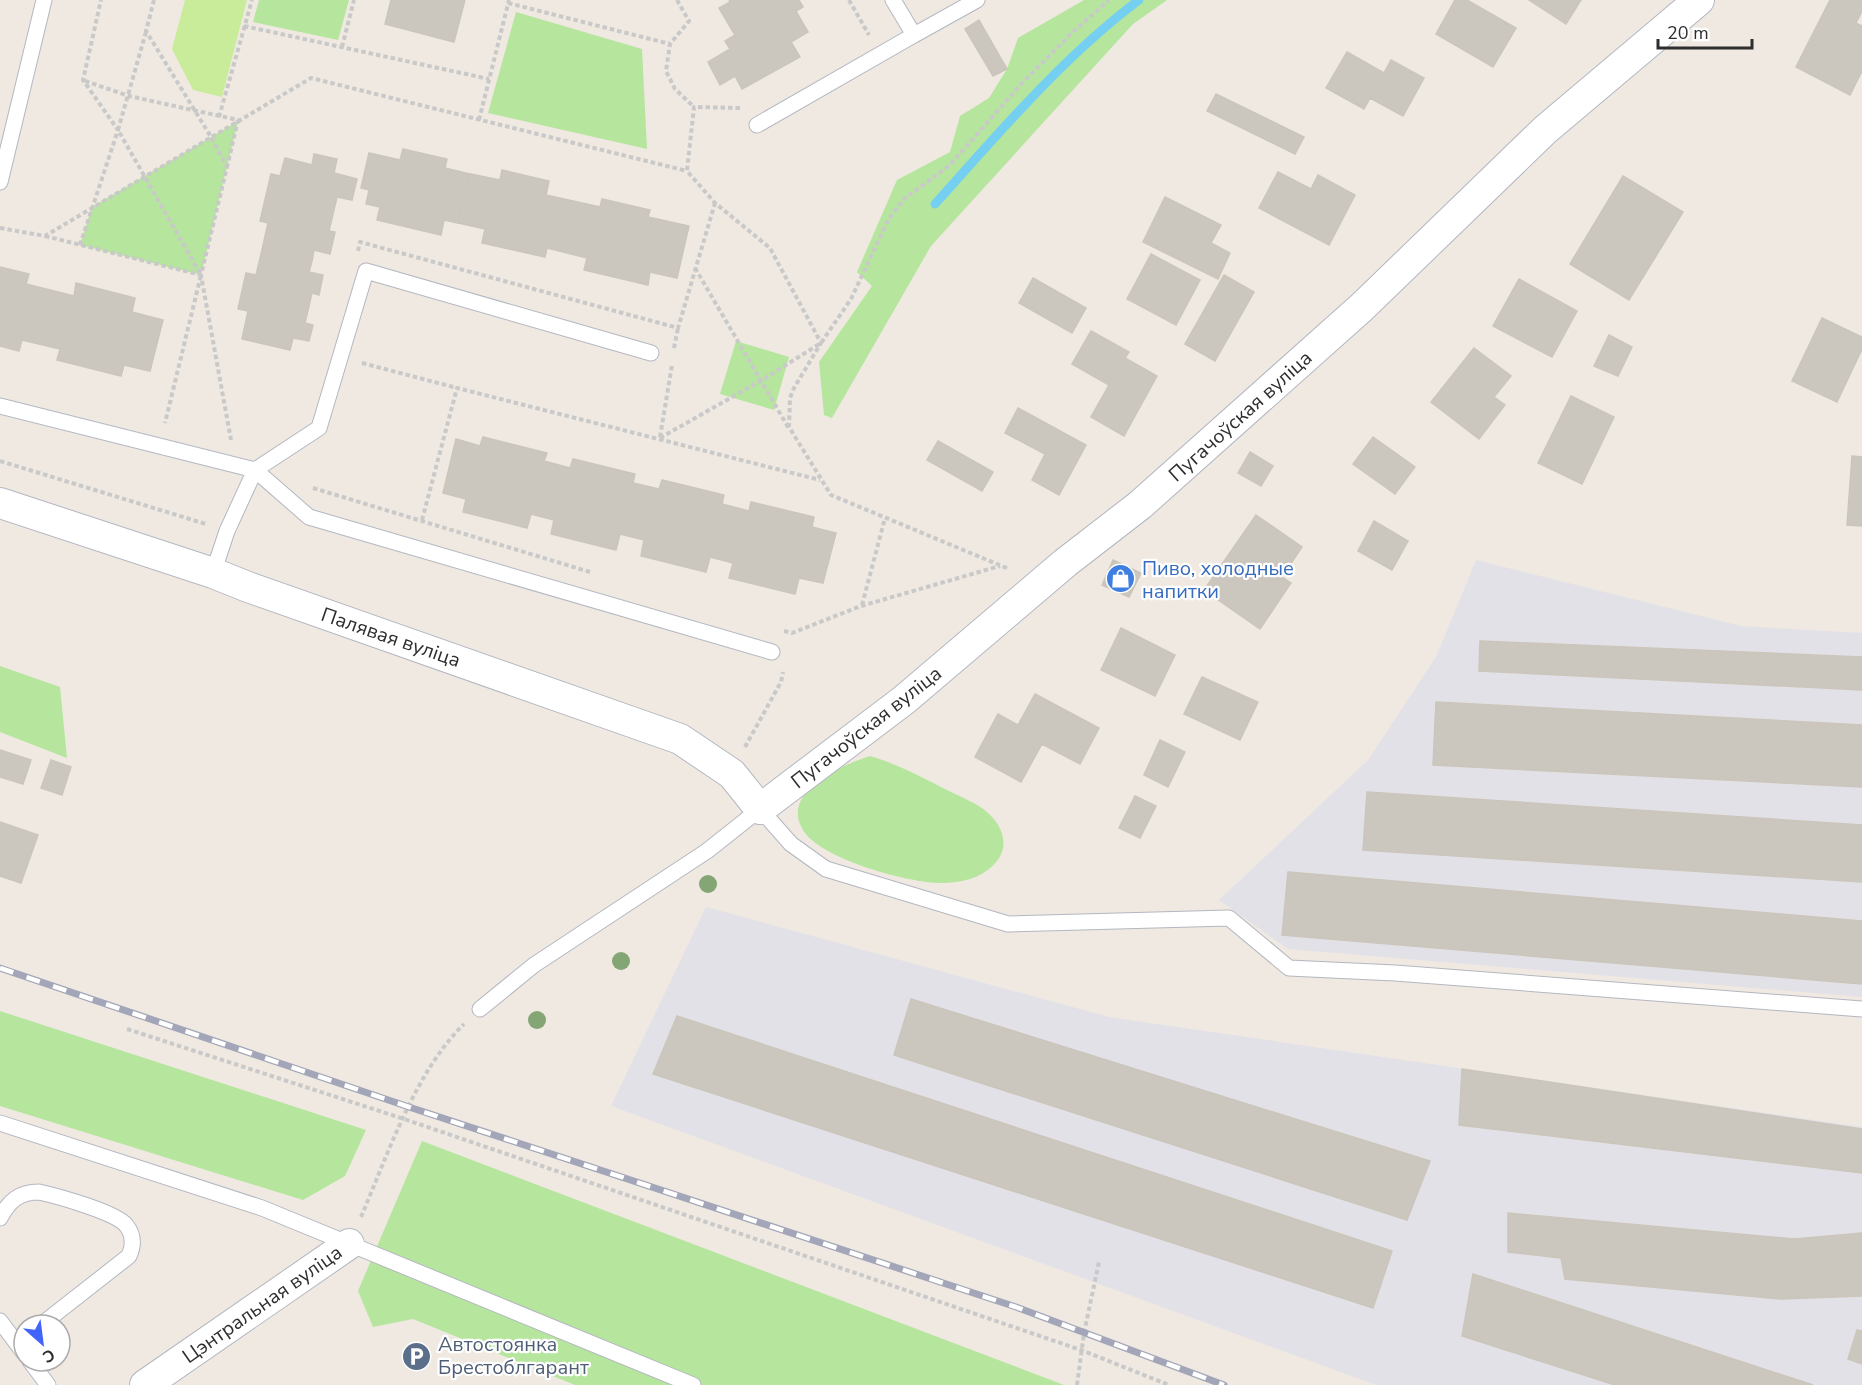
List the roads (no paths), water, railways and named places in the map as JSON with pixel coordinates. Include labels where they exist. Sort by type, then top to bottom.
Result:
[{"type":"street","name":"Пугачоўская вуліца","points":[[760,809],[904,700],[1140,505],[1362,308],[1545,130],[1699,0]]},
{"type":"street","name":"Палявая вуліца","points":[[0,503],[213,573],[680,739],[732,774],[760,809]]},
{"type":"street","name":"Цэнтральная вуліца","points":[[145,1385],[349,1244]]},
{"type":"lane","points":[[0,182],[45,0]]},
{"type":"lane","points":[[893,0],[914,35]]},
{"type":"lane","points":[[757,124],[977,0]]},
{"type":"lane","points":[[213,573],[227,531],[255,470],[319,428],[366,271],[651,353]]},
{"type":"lane","points":[[0,405],[255,470],[309,517],[772,652]]},
{"type":"lane","points":[[480,1009],[534,965],[707,851],[760,809],[790,844],[826,869],[1008,924],[1229,918],[1288,968],[1395,973],[1862,1009]]},
{"type":"lane","points":[[0,1123],[262,1208],[693,1385]]},
{"type":"lane","points":[[0,1218],[11,1201],[19,1195],[39,1192],[109,1214],[125,1223],[130,1230],[133,1248],[129,1256],[56,1313]]},
{"type":"lane","points":[[0,1321],[12,1335]]},
{"type":"waterway","points":[[935,204],[1057,71],[1139,0]]},
{"type":"railway","points":[[0,968],[409,1107],[1016,1307],[1224,1385]]},
{"type":"place","name":"Пиво, холодные напитки","points":[[1121,579]]},
{"type":"place","name":"Автостоянка Брестоблгарант","points":[[417,1356]]}]
